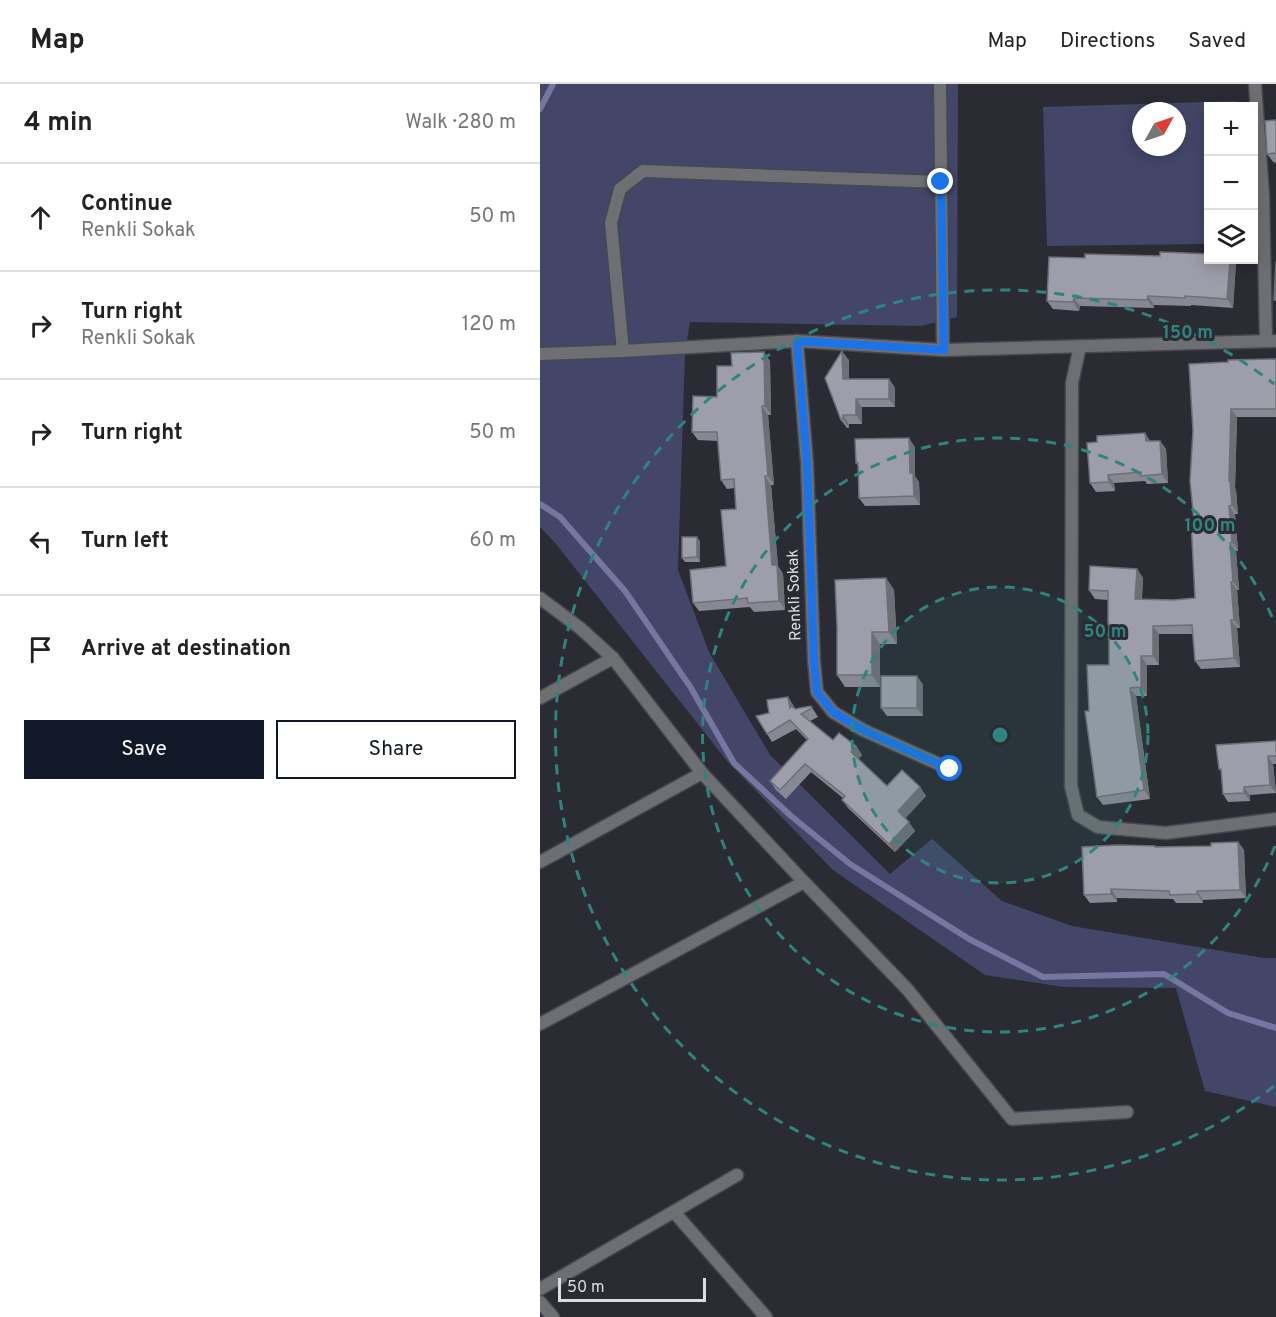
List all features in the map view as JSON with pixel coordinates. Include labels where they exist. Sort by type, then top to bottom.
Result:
[{"type":"street","points":[[940,84],[944,350]]},
{"type":"street","points":[[540,354],[797,341],[944,350],[1271,341],[1256,84]]},
{"type":"street","points":[[623,351],[611,223],[620,189],[643,171],[941,182]]},
{"type":"street","points":[[1263,195],[1276,194]]},
{"type":"street","name":"Renkli Sokak","points":[[797,341],[807,463],[817,692],[833,712],[863,730],[950,769]]},
{"type":"street","points":[[1080,346],[1072,383],[1071,786],[1078,815],[1098,827],[1166,833],[1276,819]]},
{"type":"street","points":[[540,598],[580,628],[613,658],[702,773],[908,990],[1012,1119],[1128,1112]]},
{"type":"street","points":[[540,698],[613,658]]},
{"type":"street","points":[[540,862],[702,773]]},
{"type":"street","points":[[540,1024],[804,882]]},
{"type":"street","points":[[540,1289],[737,1175]]},
{"type":"street","points":[[674,1212],[766,1317]]},
{"type":"street","points":[[540,1302],[553,1317]]},
{"type":"shaded area","points":[[540,84],[958,84],[957,317],[921,326],[690,322],[685,353],[678,570],[709,652],[770,755],[890,874],[932,839],[1002,901],[1072,926],[1264,958],[1276,958],[1276,1107],[1205,1091],[1176,988],[1064,987],[985,975],[833,870],[727,761],[556,544],[540,527]]},
{"type":"shaded area","points":[[1236,101],[1204,102],[1204,244],[1047,246],[1043,107],[1132,104],[1132,156],[1186,156],[1186,103]]},
{"type":"building","points":[[1276,120],[1276,153],[1267,154],[1265,121]]},
{"type":"building","points":[[1160,252],[1204,254],[1204,264],[1230,264],[1227,299],[1148,296],[1147,300],[1074,298],[1073,302],[1047,301],[1049,257],[1085,258],[1085,254],[1160,256]]},
{"type":"building","points":[[1276,261],[1276,300],[1274,300]]},
{"type":"building","points":[[842,351],[843,379],[889,379],[889,399],[856,399],[856,415],[843,415],[841,420],[825,378]]},
{"type":"building","points":[[764,352],[765,406],[762,406],[768,476],[765,476],[772,565],[777,565],[779,601],[748,603],[747,598],[693,603],[690,570],[726,566],[721,510],[736,509],[734,479],[721,480],[717,432],[692,432],[693,396],[717,397],[717,366],[732,366],[731,353]]},
{"type":"building","points":[[1276,359],[1276,409],[1231,409],[1229,481],[1232,505],[1229,506],[1232,542],[1230,543],[1233,582],[1231,582],[1234,620],[1231,620],[1234,658],[1195,661],[1192,625],[1153,626],[1153,656],[1141,656],[1141,687],[1130,688],[1144,790],[1097,797],[1085,711],[1089,711],[1087,665],[1109,665],[1108,591],[1089,590],[1090,566],[1137,569],[1135,599],[1195,598],[1191,521],[1194,521],[1190,481],[1193,431],[1189,364]]},
{"type":"building","points":[[1145,433],[1146,441],[1160,441],[1162,474],[1141,476],[1141,472],[1108,475],[1109,482],[1090,483],[1087,443],[1097,442],[1097,436]]},
{"type":"building","points":[[909,438],[910,473],[913,473],[914,496],[859,498],[855,439]]},
{"type":"building","points":[[682,537],[697,537],[697,557],[682,558]]},
{"type":"building","points":[[886,578],[889,632],[872,632],[872,675],[837,675],[835,580]]},
{"type":"building","points":[[881,676],[917,676],[917,708],[881,708]]},
{"type":"building","points":[[788,697],[790,708],[791,706],[795,709],[811,706],[812,708],[801,714],[833,740],[839,733],[856,746],[851,752],[887,786],[902,770],[920,787],[898,811],[909,822],[889,844],[842,800],[845,796],[805,764],[780,790],[770,781],[808,739],[790,720],[767,734],[756,716],[769,713],[767,700]]},
{"type":"building","points":[[1276,741],[1276,756],[1268,756],[1270,785],[1244,787],[1244,793],[1223,794],[1216,745]]},
{"type":"building","points":[[1238,842],[1240,890],[1197,891],[1197,894],[1170,895],[1169,891],[1111,889],[1111,894],[1084,895],[1082,847],[1211,846],[1211,843]]},
{"type":"waterway","points":[[540,109],[553,84]]},
{"type":"waterway","points":[[540,504],[560,517],[625,591],[691,688],[734,763],[791,816],[850,864],[969,939],[1043,977],[1164,974],[1228,1013],[1276,1028]]},
{"type":"route","points":[[941,182],[944,350],[797,341],[807,463],[817,692],[833,712],[863,730],[950,769]]}]
